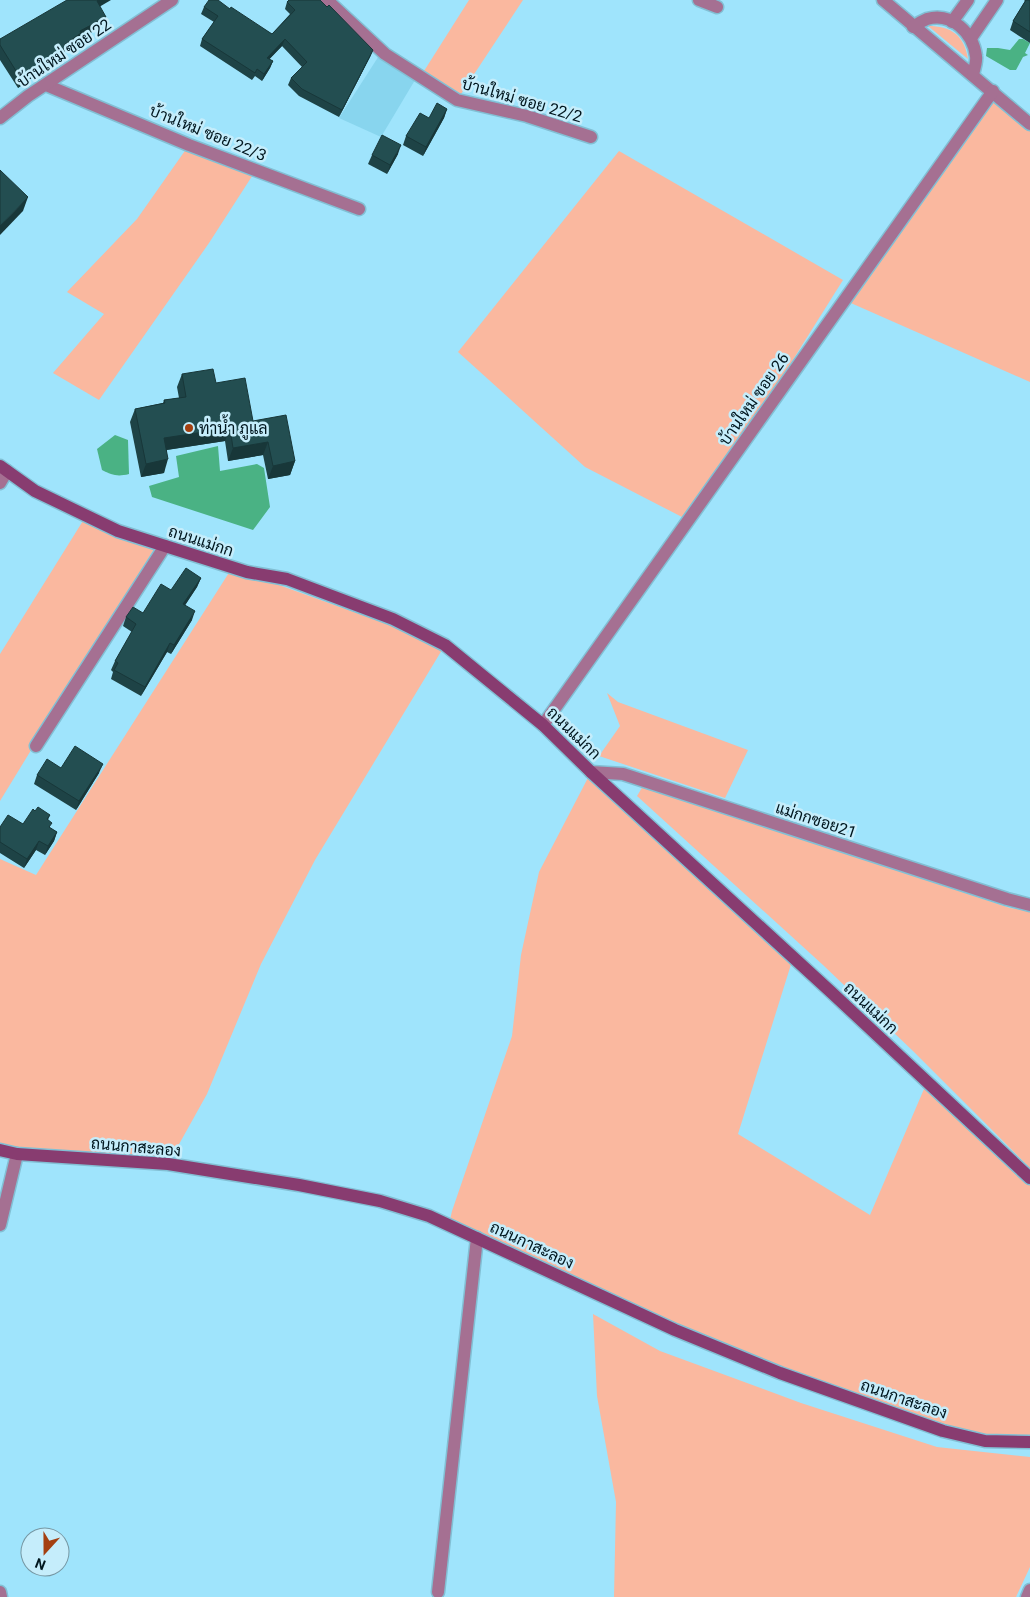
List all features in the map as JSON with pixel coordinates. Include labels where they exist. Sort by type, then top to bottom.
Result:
[{"type":"street","name":"บ้านใหม่ ซอย 22","points":[[0,118],[28,96],[172,0]]},
{"type":"street","name":"บ้านใหม่ ซอย 22/2","points":[[327,0],[385,54],[457,100],[527,116],[591,137]]},
{"type":"street","points":[[699,0],[717,7]]},
{"type":"street","points":[[883,0],[1030,124]]},
{"type":"street","points":[[952,22],[968,0]]},
{"type":"street","points":[[971,38],[997,0]]},
{"type":"street","points":[[913,27],[927,19],[943,18],[961,26],[971,38],[976,58],[972,75]]},
{"type":"street","name":"บ้านใหม่ ซอย 22/3","points":[[46,85],[189,145],[359,209]]},
{"type":"street","name":"บ้านใหม่ ซอย 26","points":[[543,725],[992,91]]},
{"type":"street","points":[[0,483],[4,468]]},
{"type":"street","name":"ถนนแม่กก","points":[[4,468],[35,491],[110,527],[247,572],[287,579],[393,619],[445,645],[543,725],[591,772],[1030,1178]]},
{"type":"street","points":[[36,746],[165,546]]},
{"type":"street","name":"แม่กกซอย21","points":[[591,772],[623,774],[998,896],[1030,904]]},
{"type":"street","name":"ถนนกาสะลอง","points":[[0,1150],[17,1154],[168,1164],[299,1184],[380,1201],[421,1213],[675,1330],[780,1373],[943,1431],[985,1441],[1030,1442]]},
{"type":"street","points":[[0,1225],[17,1154]]},
{"type":"street","points":[[438,1592],[477,1238]]},
{"type":"street","points":[[1027,1597],[1030,1590]]},
{"type":"street","points":[[0,1592],[1,1597]]},
{"type":"shaded area","points":[[469,0],[523,0],[461,94],[424,71]]},
{"type":"shaded area","points":[[928,26],[950,30],[960,38],[968,59]]},
{"type":"shaded area","points":[[1019,39],[1030,43],[1025,53],[1028,55],[1023,57],[1016,70],[1010,70],[986,56],[987,48],[1010,50]]},
{"type":"shaded area","points":[[382,51],[418,75],[381,137],[339,118]]},
{"type":"shaded area","points":[[993,91],[1030,124],[1030,382],[844,300]]},
{"type":"shaded area","points":[[189,145],[256,170],[209,243],[99,400],[53,373],[104,314],[67,292],[137,219]]},
{"type":"shaded area","points":[[619,151],[843,280],[784,374],[682,517],[585,467],[458,352]]},
{"type":"shaded area","points":[[115,435],[128,440],[129,474],[115,475],[102,470],[97,449]]},
{"type":"shaded area","points":[[218,446],[220,471],[257,464],[264,468],[270,507],[253,530],[152,497],[149,486],[179,477],[176,456]]},
{"type":"shaded area","points":[[86,516],[157,544],[0,801],[0,654]]},
{"type":"shaded area","points":[[232,568],[445,645],[315,860],[261,964],[207,1094],[168,1164],[0,1150],[0,859],[36,875]]},
{"type":"shaded area","points":[[607,693],[618,702],[748,750],[725,798],[599,756],[620,726]]},
{"type":"shaded area","points":[[591,772],[793,958],[738,1134],[870,1215],[927,1082],[1030,1179],[1030,1442],[985,1441],[780,1373],[449,1224],[512,1036],[521,955],[539,872]]},
{"type":"shaded area","points":[[643,786],[1010,908],[1030,911],[1030,1168],[913,1051],[823,965],[637,796]]},
{"type":"shaded area","points":[[593,1314],[660,1351],[801,1403],[937,1447],[1030,1457],[1030,1567],[1016,1597],[614,1597],[616,1502],[597,1396]]},
{"type":"building","points":[[67,0],[98,0],[106,17],[80,31],[81,33],[64,45],[66,47],[21,79],[0,45],[0,39]]},
{"type":"building","points":[[209,0],[218,0],[230,9],[231,7],[272,34],[295,10],[287,2],[289,0],[320,0],[327,7],[329,5],[373,50],[342,110],[302,89],[291,78],[307,62],[285,39],[267,58],[273,61],[264,74],[257,69],[255,73],[202,39],[218,16],[204,7]]},
{"type":"building","points":[[1026,0],[1030,0],[1030,32],[1013,21]]},
{"type":"building","points":[[437,103],[447,109],[426,147],[406,136],[420,113],[429,118]]},
{"type":"building","points":[[382,135],[401,145],[390,165],[372,155]]},
{"type":"building","points":[[0,170],[28,197],[0,226]]},
{"type":"building","points":[[213,369],[216,383],[245,378],[253,421],[286,415],[295,461],[273,466],[268,442],[233,448],[230,428],[164,438],[168,459],[146,464],[135,409],[165,403],[164,400],[186,397],[182,374]]},
{"type":"building","points":[[186,568],[201,578],[183,604],[195,611],[174,645],[170,643],[145,687],[114,670],[118,663],[115,661],[136,624],[126,617],[133,607],[143,613],[161,584],[171,590]]},
{"type":"building","points":[[75,746],[103,764],[79,801],[37,775],[47,759],[61,768]]},
{"type":"building","points":[[38,807],[50,815],[47,819],[52,823],[49,827],[57,832],[48,846],[39,841],[27,859],[0,842],[0,827],[8,815],[23,824],[33,809],[35,811]]},
{"type":"place","name":"ท่าน้ำ ภูแล","points":[[189,428]]}]
